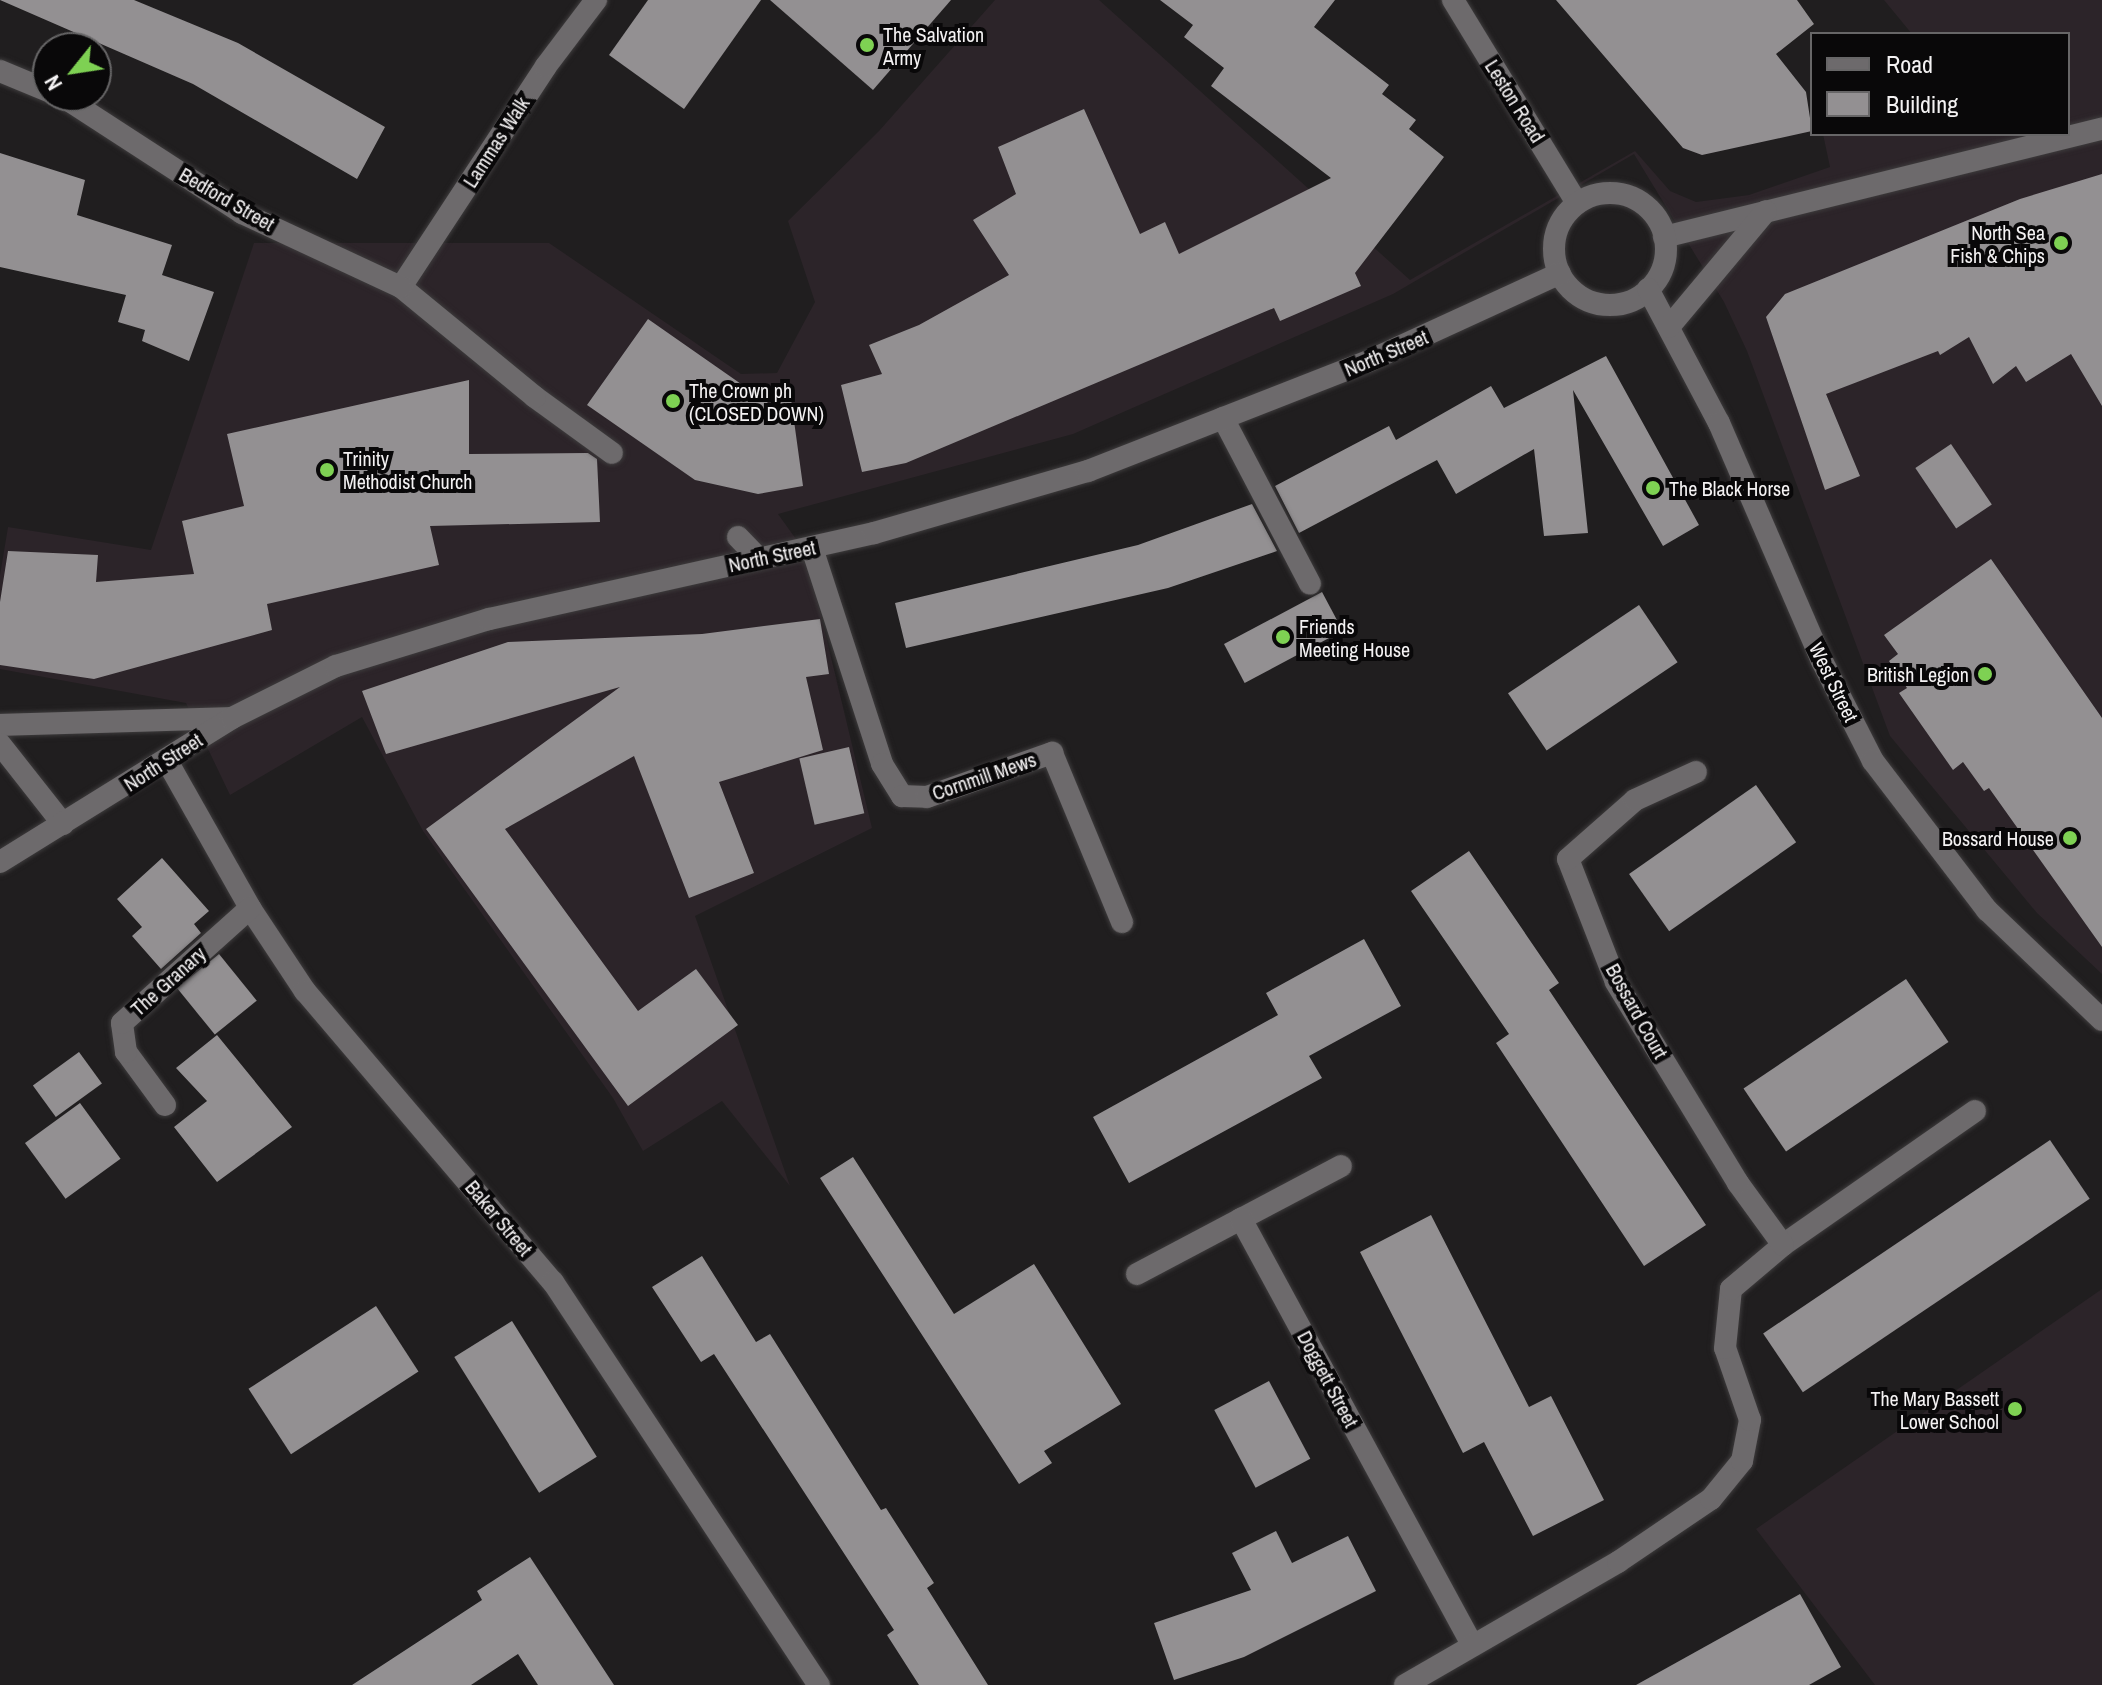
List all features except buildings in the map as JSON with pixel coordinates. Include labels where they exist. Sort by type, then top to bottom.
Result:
[{"type":"street","name":"Lammas Walk","points":[[401,287],[546,66],[596,0]]},
{"type":"street","name":"Leston Road","points":[[1453,0],[1577,203]]},
{"type":"street","points":[[0,71],[32,84]]},
{"type":"street","name":"Bedford Street","points":[[87,112],[242,213],[401,287],[535,397],[612,453]]},
{"type":"street","points":[[1664,237],[2102,129]]},
{"type":"street","points":[[1612,193],[1630,196],[1646,205],[1664,237],[1660,274],[1648,289],[1625,302],[1600,304],[1584,298],[1560,273],[1554,243],[1558,227],[1577,203],[1612,193]]},
{"type":"street","points":[[1669,327],[1766,211]]},
{"type":"street","name":"North Street","points":[[0,862],[232,718],[336,666],[406,642],[812,548],[1088,471],[1369,361],[1560,273]]},
{"type":"street","name":"West Street","points":[[1648,289],[1719,423],[1822,661],[1873,761],[1987,910],[2102,1020]]},
{"type":"street","points":[[1223,418],[1310,584]]},
{"type":"street","points":[[738,537],[759,559]]},
{"type":"street","name":"Cornmill Mews","points":[[812,548],[882,764],[902,796],[927,797],[1052,753],[1122,922]]},
{"type":"street","points":[[0,725],[232,718]]},
{"type":"street","points":[[0,744],[63,824]]},
{"type":"street","name":"Baker Street","points":[[167,761],[250,908],[305,991],[553,1282],[819,1685]]},
{"type":"street","name":"Bossard Court","points":[[1696,772],[1635,800],[1568,859],[1616,982],[1738,1183],[1783,1245]]},
{"type":"street","name":"The Granary","points":[[165,1105],[126,1052],[122,1023],[250,908]]},
{"type":"street","points":[[1405,1685],[1471,1643],[1618,1562],[1711,1499],[1742,1461],[1750,1420],[1725,1348],[1731,1289],[1783,1245],[1975,1111]]},
{"type":"street","points":[[1137,1274],[1341,1166]]},
{"type":"street","name":"Doggett Street","points":[[1241,1219],[1471,1643]]},
{"type":"shaded area","points":[[995,0],[1099,0],[1410,280],[1635,151],[1670,191],[1696,202],[1749,195],[1830,167],[1823,136],[2070,136],[2070,32],[1910,32],[1884,0],[2102,0],[2102,974],[2037,913],[1890,736],[1747,351],[1724,302],[1634,154],[1393,294],[1073,434],[778,514],[806,553],[872,828],[695,916],[790,1186],[722,1101],[643,1151],[613,1098],[423,831],[362,717],[230,795],[186,703],[0,669],[0,575],[8,527],[151,550],[254,243],[549,243],[741,374],[777,373],[815,302],[788,221],[879,131]]},
{"type":"shaded area","name":"The Mary Bassett Lower School","points":[[2102,1289],[2102,1685],[1875,1685],[1756,1529]]},
{"type":"place","name":"The Salvation Army","points":[[867,45]]},
{"type":"place","name":"North Sea Fish & Chips","points":[[2061,243]]},
{"type":"place","name":"The Crown ph (CLOSED DOWN)","points":[[673,401]]},
{"type":"place","name":"Trinity Methodist Church","points":[[327,470]]},
{"type":"place","name":"The Black Horse","points":[[1653,488]]},
{"type":"place","name":"Friends Meeting House","points":[[1283,637]]},
{"type":"place","name":"British Legion","points":[[1985,674]]},
{"type":"place","name":"Bossard House","points":[[2070,838]]},
{"type":"place","name":"The Mary Bassett Lower School","points":[[2015,1409]]}]
